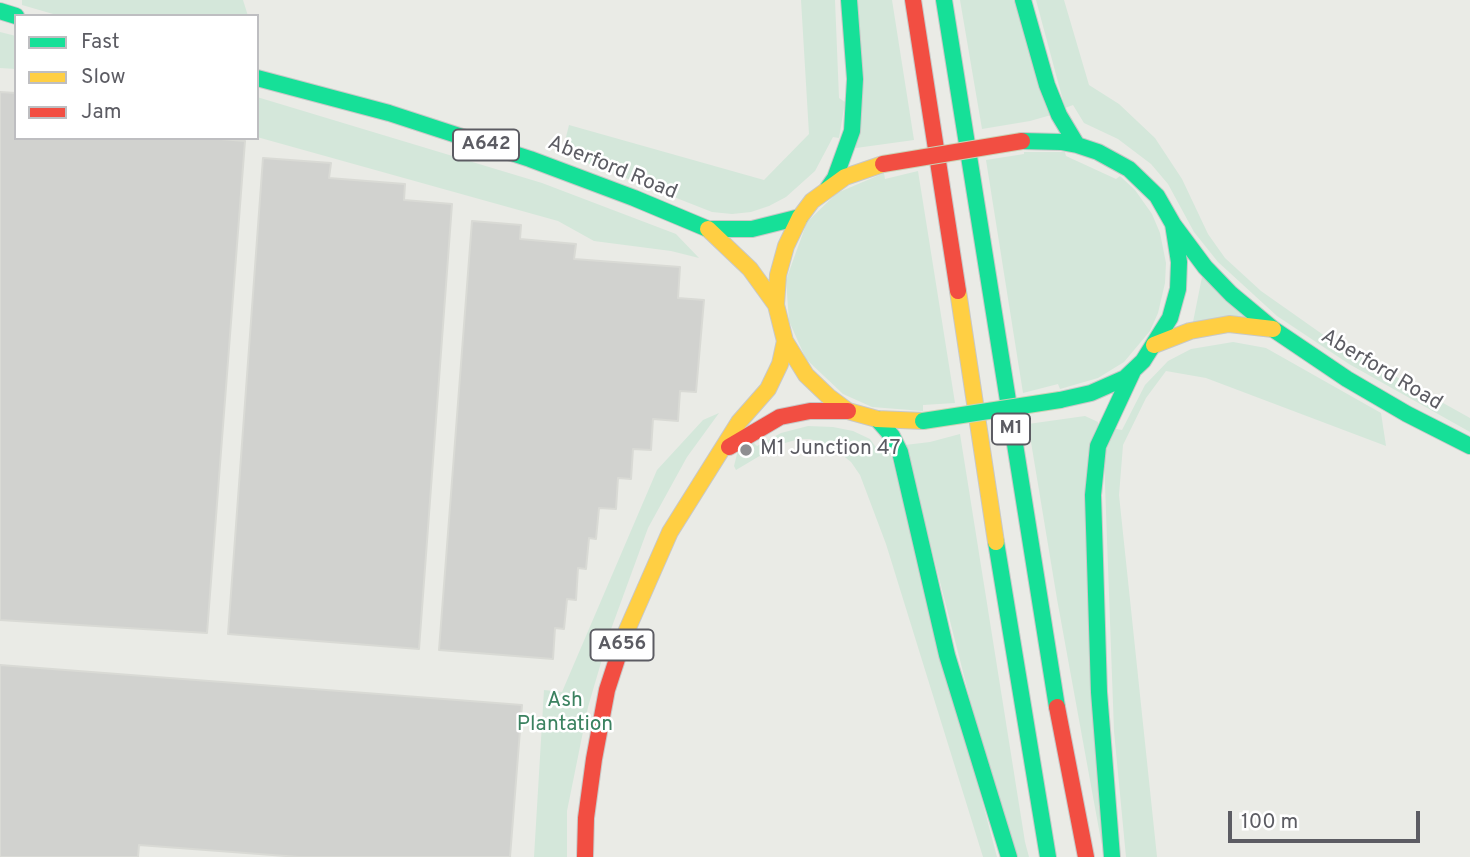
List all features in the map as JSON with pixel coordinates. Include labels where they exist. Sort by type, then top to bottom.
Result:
[{"type":"main road","points":[[849,0],[855,79],[852,131],[835,178],[800,217],[786,246],[778,275],[776,305],[786,341],[806,375],[848,411],[877,419],[923,421],[1060,400],[1091,393],[1125,377],[1143,362],[1170,318],[1178,289],[1179,262],[1173,224]]},
{"type":"main road","name":"M1","points":[[913,0],[1017,677],[1048,857]]},
{"type":"main road","name":"M1","points":[[944,0],[1050,670],[1086,857]]},
{"type":"main road","points":[[1023,0],[1047,85],[1059,116],[1077,145]]},
{"type":"main road","name":"Aberford Road","points":[[259,79],[389,113],[530,159],[708,229],[750,270],[776,305]]},
{"type":"main road","name":"Aberford Road","points":[[828,188],[845,177],[883,164],[1022,141],[1061,142],[1098,152],[1129,169],[1157,196],[1173,224],[1205,267],[1231,294],[1273,328],[1347,379],[1470,446]]},
{"type":"main road","name":"Aberford Road","points":[[708,229],[752,229],[800,217]]},
{"type":"main road","name":"Aberford Road","points":[[1154,345],[1190,331],[1229,324],[1273,328]]},
{"type":"main road","name":"A656","points":[[586,857],[586,818],[596,748],[607,690],[627,630],[670,531],[739,422],[768,389],[780,364],[786,341]]},
{"type":"main road","points":[[1112,857],[1100,692],[1093,495],[1098,446],[1133,371]]},
{"type":"main road","name":"A656","points":[[720,452],[780,417],[810,411],[848,411]]},
{"type":"main road","points":[[877,419],[892,436],[900,452],[947,655],[1009,857]]},
{"type":"green space","points":[[22,0],[243,0],[247,14],[53,14],[22,5]]},
{"type":"green space","points":[[801,0],[835,0],[839,98],[845,102],[839,138],[833,137],[815,171],[786,197],[751,212],[712,212],[562,153],[569,125],[764,180],[809,134]]},
{"type":"green space","points":[[853,0],[892,0],[914,140],[856,148]]},
{"type":"green space","points":[[960,0],[1018,0],[1051,115],[982,129]]},
{"type":"green space","points":[[1036,0],[1064,0],[1089,85],[1119,104],[1155,138],[1182,179],[1208,234],[1225,258],[1261,291],[1332,341],[1470,418],[1470,432],[1349,364],[1277,316],[1218,262],[1194,232],[1168,184],[1151,164],[1118,139],[1084,123],[1073,105],[1065,108]]},
{"type":"green space","points":[[0,32],[14,36],[14,69],[0,68]]},
{"type":"green space","points":[[259,98],[542,183],[676,234],[699,258],[671,251],[594,241],[558,221],[259,138]]},
{"type":"green space","points":[[1024,152],[1065,152],[1066,156],[1116,179],[1120,176],[1135,190],[1152,214],[1160,233],[1166,263],[1165,283],[1158,313],[1150,331],[1124,362],[1098,378],[1060,389],[1058,384],[1023,393],[986,160]]},
{"type":"green space","points":[[918,171],[955,403],[923,405],[923,411],[872,407],[843,394],[806,359],[789,321],[786,280],[807,222],[837,193],[884,173],[885,179]]},
{"type":"green space","points":[[1202,277],[1260,322],[1193,322]]},
{"type":"green space","points":[[1233,342],[1266,348],[1381,413],[1386,446],[1206,378],[1166,371],[1146,398],[1123,445],[1119,495],[1157,857],[1126,857],[1114,731],[1104,457],[1112,428],[1122,430],[1145,385],[1168,361],[1191,349]]},
{"type":"green space","name":"Ash Plantation","points":[[719,413],[687,457],[648,528],[610,632],[588,707],[567,811],[567,857],[534,857],[544,690],[562,692],[657,470],[703,420]]},
{"type":"green space","points":[[1085,416],[1098,422],[1104,857],[1028,424]]},
{"type":"green space","points":[[808,426],[853,431],[870,439],[880,453],[890,451],[997,857],[983,857],[886,544],[860,475],[851,462],[831,446],[810,439],[778,445],[736,470],[734,466],[738,450],[751,440],[757,446],[781,433]]},
{"type":"green space","points":[[960,434],[1029,857],[1018,857],[973,711],[905,445]]},
{"type":"building","points":[[0,92],[14,93],[14,140],[245,141],[207,633],[0,620]]},
{"type":"building","points":[[263,158],[331,163],[329,178],[405,184],[404,200],[452,204],[419,649],[228,634]]},
{"type":"building","points":[[472,221],[521,225],[520,239],[576,244],[574,259],[680,267],[678,298],[704,300],[696,392],[680,391],[678,421],[653,419],[651,450],[633,449],[631,479],[618,478],[616,509],[599,508],[596,539],[589,538],[586,569],[578,568],[576,600],[567,599],[564,629],[555,628],[553,659],[439,650]]},
{"type":"building","points":[[0,665],[522,705],[510,857],[299,857],[139,845],[138,857],[0,857]]},
{"type":"traffic: fast","points":[[828,188],[835,178],[852,131],[855,79],[849,0]]},
{"type":"traffic: fast","points":[[944,0],[1057,707]]},
{"type":"traffic: fast","points":[[1023,0],[1047,85],[1059,115],[1077,145]]},
{"type":"traffic: fast","points":[[0,11],[14,15]]},
{"type":"traffic: fast","points":[[259,79],[389,113],[530,159],[708,229],[752,229],[800,217]]},
{"type":"traffic: fast","points":[[1022,141],[1077,145],[1098,152],[1129,169],[1157,196],[1173,224],[1179,262],[1178,289],[1170,318],[1143,361],[1125,378],[1091,393],[1060,400]]},
{"type":"traffic: fast","points":[[1173,224],[1205,267],[1231,294],[1273,329],[1347,379],[1470,446]]},
{"type":"traffic: fast","points":[[1112,857],[1099,692],[1093,495],[1098,446],[1133,371]]},
{"type":"traffic: fast","points":[[923,421],[1060,400]]},
{"type":"traffic: fast","points":[[877,419],[892,436],[900,452],[947,655],[1009,857]]},
{"type":"traffic: fast","points":[[996,542],[1048,857]]},
{"type":"traffic: slow","points":[[883,164],[845,177],[812,201],[800,217],[786,246],[778,275],[776,305],[785,341],[806,375],[829,397],[848,411],[877,419],[923,421]]},
{"type":"traffic: slow","points":[[708,229],[750,269],[776,305]]},
{"type":"traffic: slow","points":[[958,291],[996,542]]},
{"type":"traffic: slow","points":[[1154,345],[1190,331],[1229,324],[1273,329]]},
{"type":"traffic: slow","points":[[618,656],[670,532],[739,422],[768,389],[780,364],[785,341]]},
{"type":"traffic: jam","points":[[913,0],[958,291]]},
{"type":"traffic: jam","points":[[883,164],[1022,141]]},
{"type":"traffic: jam","points":[[729,447],[780,417],[810,411],[848,411]]},
{"type":"traffic: jam","points":[[585,857],[586,818],[594,759],[607,690],[618,656]]},
{"type":"traffic: jam","points":[[1057,707],[1086,857]]},
{"type":"place","name":"M1 Junction 47","points":[[746,450]]}]
